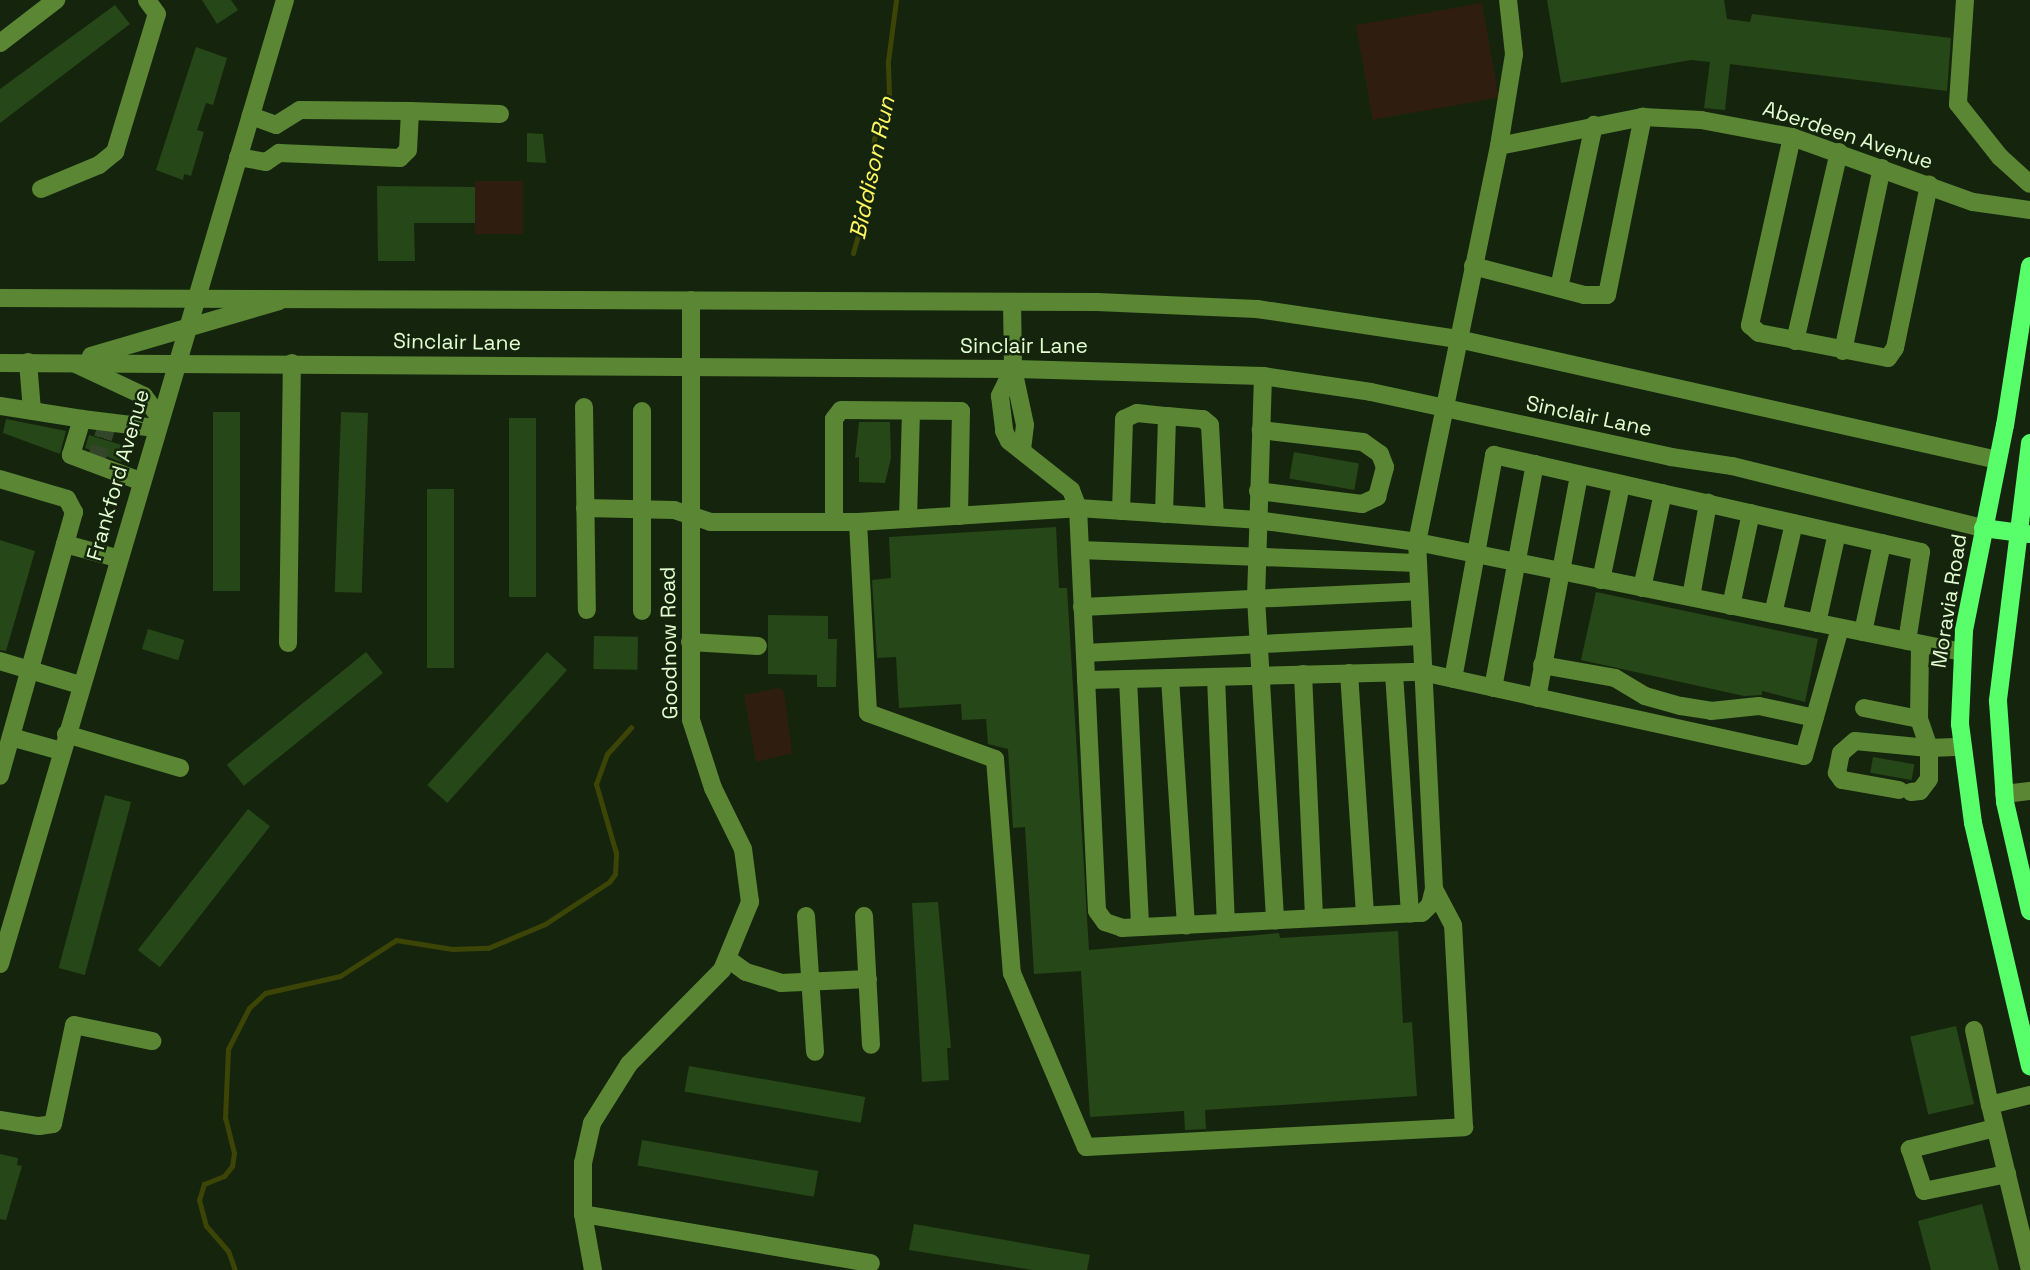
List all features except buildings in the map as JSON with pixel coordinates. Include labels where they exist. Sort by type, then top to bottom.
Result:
[{"type":"main road","name":"Moravia Road","points":[[2030,266],[1998,460],[1983,527],[1962,652],[1962,747],[1973,823],[2030,1066]]},
{"type":"main road","points":[[2030,443],[2024,534],[1998,701],[2004,794],[2030,911]]},
{"type":"main road","name":"Sinclair Lane","points":[[1998,460],[2028,466]]},
{"type":"main road","name":"Sinclair Lane","points":[[1983,527],[2024,534]]},
{"type":"street","points":[[0,43],[56,0]]},
{"type":"street","points":[[41,189],[99,165],[115,152],[157,14],[147,0]]},
{"type":"street","name":"Frankford Avenue","points":[[0,964],[117,558],[285,0]]},
{"type":"street","points":[[1013,369],[1000,396],[999,416],[1009,441],[1071,490],[1078,508],[1097,911],[1113,926],[1140,927],[1422,913],[1430,905],[1434,889],[1417,542],[1499,146],[1514,54],[1508,0]]},
{"type":"street","points":[[1965,0],[1958,104],[2000,157],[2030,184]]},
{"type":"street","points":[[251,116],[276,125],[300,110],[500,114]]},
{"type":"street","points":[[238,158],[266,162],[279,153],[400,158],[408,150],[410,111]]},
{"type":"street","points":[[1474,266],[1601,298],[1607,295],[1643,117]]},
{"type":"street","name":"Aberdeen Avenue","points":[[1499,146],[1643,117],[1701,120],[1792,136],[1996,208],[2030,210]]},
{"type":"street","points":[[1559,288],[1594,125]]},
{"type":"street","points":[[1792,136],[1750,325],[1759,333],[1880,360],[1895,348],[1929,185]]},
{"type":"street","points":[[1795,341],[1839,152]]},
{"type":"street","points":[[1843,351],[1882,168]]},
{"type":"street","name":"Sinclair Lane","points":[[0,298],[196,295],[1012,302],[1244,308],[1351,319],[1458,339],[1998,460]]},
{"type":"street","points":[[70,362],[296,296]]},
{"type":"street","name":"Goodnow Road","points":[[590,1269],[583,1214],[583,1163],[592,1123],[608,1092],[728,959],[748,911],[749,869],[699,753],[691,720],[691,300]]},
{"type":"street","points":[[1012,302],[1013,369],[1025,425],[1022,452]]},
{"type":"street","points":[[28,362],[32,411]]},
{"type":"street","points":[[0,406],[82,419],[157,423],[145,396],[70,362]]},
{"type":"street","name":"Sinclair Lane","points":[[0,363],[1013,369],[1263,376],[1444,407],[1671,457],[1732,466],[1983,527]]},
{"type":"street","points":[[288,643],[292,363]]},
{"type":"street","points":[[1263,376],[1256,598],[1258,676],[1275,920]]},
{"type":"street","points":[[584,407],[587,610]]},
{"type":"street","points":[[834,522],[834,419],[841,410],[961,411],[959,516]]},
{"type":"street","points":[[642,411],[642,611]]},
{"type":"street","points":[[908,519],[911,411]]},
{"type":"street","points":[[1121,511],[1124,419],[1137,413],[1203,419],[1210,425],[1215,517]]},
{"type":"street","points":[[1164,514],[1167,415]]},
{"type":"street","points":[[82,419],[71,455],[140,481]]},
{"type":"street","points":[[1258,491],[1362,504],[1377,497],[1385,467],[1380,454],[1363,442],[1261,430]]},
{"type":"street","points":[[1453,679],[1494,455],[1921,552],[1913,642],[1919,719],[1929,748],[1929,779],[1920,791],[1905,791],[1842,780],[1837,773],[1841,753],[1855,741],[1929,748],[1962,747]]},
{"type":"street","points":[[1493,688],[1535,464]]},
{"type":"street","points":[[1537,698],[1579,475]]},
{"type":"street","points":[[0,479],[67,499],[74,512],[0,776]]},
{"type":"street","points":[[1601,580],[1621,485]]},
{"type":"street","points":[[1643,588],[1662,494]]},
{"type":"street","points":[[1690,597],[1708,503]]},
{"type":"street","points":[[585,508],[691,514],[710,522],[858,522],[1078,508],[1257,520],[1417,542],[1962,652]]},
{"type":"street","points":[[1731,606],[1751,513]]},
{"type":"street","points":[[858,522],[868,713],[995,759],[1012,973],[1086,1147],[1464,1127],[1453,925],[1434,889]]},
{"type":"street","points":[[1773,614],[1794,523]]},
{"type":"street","points":[[1817,623],[1837,533]]},
{"type":"street","points":[[1863,632],[1882,543]]},
{"type":"street","points":[[65,544],[117,558]]},
{"type":"street","points":[[1080,550],[1417,563]]},
{"type":"street","points":[[1082,607],[1418,592]]},
{"type":"street","points":[[1086,680],[1422,672],[1804,757],[1840,628]]},
{"type":"street","points":[[1084,653],[1420,636]]},
{"type":"street","points":[[690,642],[758,646]]},
{"type":"street","points":[[0,661],[80,685]]},
{"type":"street","points":[[1542,665],[1615,678],[1645,696],[1681,706],[1711,710],[1759,706],[1815,718]]},
{"type":"street","points":[[1349,673],[1365,915]]},
{"type":"street","points":[[1394,673],[1410,913]]},
{"type":"street","points":[[1303,674],[1314,918]]},
{"type":"street","points":[[1216,677],[1226,923]]},
{"type":"street","points":[[1170,678],[1186,925]]},
{"type":"street","points":[[1128,679],[1140,927]]},
{"type":"street","points":[[1677,729],[1681,706]]},
{"type":"street","points":[[1864,708],[1919,719]]},
{"type":"street","points":[[11,737],[63,742],[180,768]]},
{"type":"street","points":[[2004,794],[2030,792]]},
{"type":"street","points":[[806,916],[815,1052]]},
{"type":"street","points":[[864,916],[871,1045]]},
{"type":"street","points":[[728,959],[761,978],[811,981],[868,979]]},
{"type":"street","points":[[0,1119],[39,1126],[53,1124],[74,1025],[152,1041]]},
{"type":"street","points":[[1974,1030],[2030,1270]]},
{"type":"street","points":[[1990,1105],[2030,1095]]},
{"type":"street","points":[[1996,1128],[1910,1149],[1924,1191],[2007,1174]]},
{"type":"street","points":[[583,1214],[871,1262]]},
{"type":"shaded area","points":[[1482,3],[1499,98],[1373,120],[1356,25]]},
{"type":"shaded area","points":[[475,181],[523,181],[523,234],[475,234]]},
{"type":"shaded area","points":[[779,688],[784,692],[792,753],[756,762],[744,695]]},
{"type":"waterway","name":"Biddison Run","points":[[853,253],[871,189],[874,139],[889,94],[888,61],[896,0]]},
{"type":"waterway","name":"Biddison Run","points":[[235,1270],[228,1251],[206,1226],[199,1200],[204,1184],[224,1176],[232,1166],[234,1153],[225,1118],[228,1049],[249,1008],[265,993],[340,976],[396,940],[452,949],[488,948],[545,924],[609,882],[615,874],[616,853],[596,784],[607,754],[631,727]]},
{"type":"tunnel","points":[[95,464],[108,422]]}]
